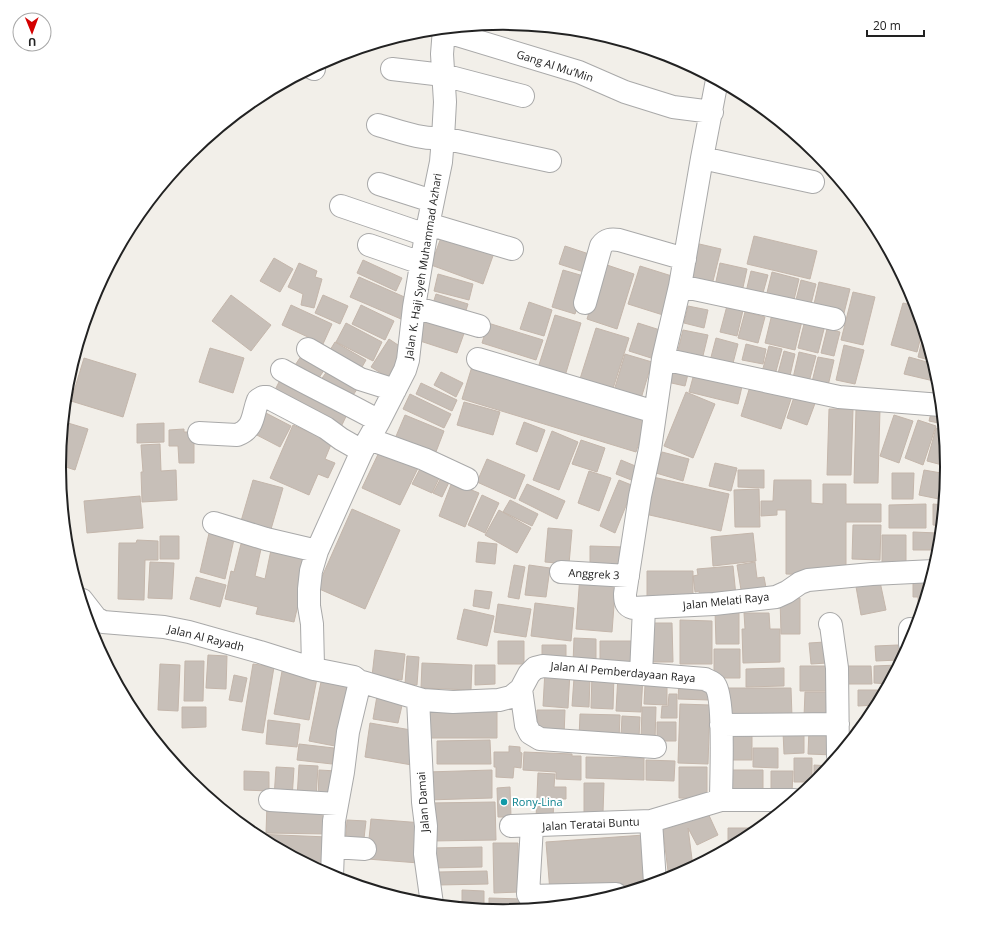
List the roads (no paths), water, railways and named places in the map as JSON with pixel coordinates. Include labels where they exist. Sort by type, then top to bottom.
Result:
[{"type":"street","name":"Gang Al Mu’Min","points":[[454,33],[579,72],[625,92],[673,107],[712,112]]},
{"type":"street","name":"Jalan K. Haji Syeh Muhammad Azhari","points":[[314,668],[312,662],[312,624],[309,606],[309,589],[311,571],[317,551],[370,437],[405,370],[408,360],[421,263],[432,201],[441,162],[445,102],[443,76],[444,34]]},
{"type":"street","points":[[392,70],[443,76],[523,96]]},
{"type":"street","points":[[641,674],[638,608],[629,607],[625,600],[628,576],[640,496],[650,449],[663,359],[680,286],[716,86]]},
{"type":"street","points":[[378,125],[402,133],[432,139],[443,138],[550,161]]},
{"type":"street","points":[[702,158],[813,182]]},
{"type":"street","points":[[379,184],[432,201]]},
{"type":"street","points":[[341,206],[427,230],[512,248]]},
{"type":"street","points":[[585,303],[601,246],[605,241],[611,239],[620,240],[685,259]]},
{"type":"street","points":[[369,245],[421,263]]},
{"type":"street","points":[[680,286],[834,319]]},
{"type":"street","points":[[414,307],[479,326]]},
{"type":"street","points":[[308,349],[360,379],[395,390]]},
{"type":"street","points":[[478,359],[655,412]]},
{"type":"street","points":[[663,359],[839,397],[936,405]]},
{"type":"street","points":[[282,370],[316,389],[338,399],[370,437]]},
{"type":"street","points":[[199,433],[237,435],[242,433],[249,428],[258,400],[266,397],[326,428],[341,439],[370,437],[468,479]]},
{"type":"street","points":[[214,523],[266,539],[317,551]]},
{"type":"street","name":"Jalan Melati Raya","points":[[638,608],[714,604],[776,596],[787,592],[800,583],[808,580],[872,574],[928,571]]},
{"type":"street","name":"Anggrek 3","points":[[561,572],[628,576]]},
{"type":"street","name":"Jalan Al Rayadh","points":[[92,613],[96,618],[103,622],[164,627],[189,632],[314,668]]},
{"type":"street","points":[[830,624],[836,668],[838,748]]},
{"type":"street","name":"Jalan Al Pemberdayaan Raya","points":[[359,681],[418,699],[452,702],[499,700],[511,697],[521,689],[529,674],[535,668],[543,666],[705,679],[715,684],[719,693],[721,725],[721,800]]},
{"type":"street","points":[[314,668],[354,677],[359,681],[348,732],[334,821],[332,869]]},
{"type":"street","points":[[521,689],[526,725],[530,733],[540,739],[655,746]]},
{"type":"street","name":"Jalan Damai","points":[[418,699],[423,802],[426,826],[425,854],[431,898]]},
{"type":"street","points":[[721,725],[838,724]]},
{"type":"street","points":[[270,800],[337,804]]},
{"type":"street","name":"Jalan Teratai Buntu","points":[[595,894],[529,896],[522,826],[651,821],[721,800],[787,800]]},
{"type":"street","name":"Jalan Teratai Buntu","points":[[651,821],[655,877]]},
{"type":"street","points":[[334,846],[365,849]]},
{"type":"place","name":"Rony-Lina","points":[[504,802]]}]
